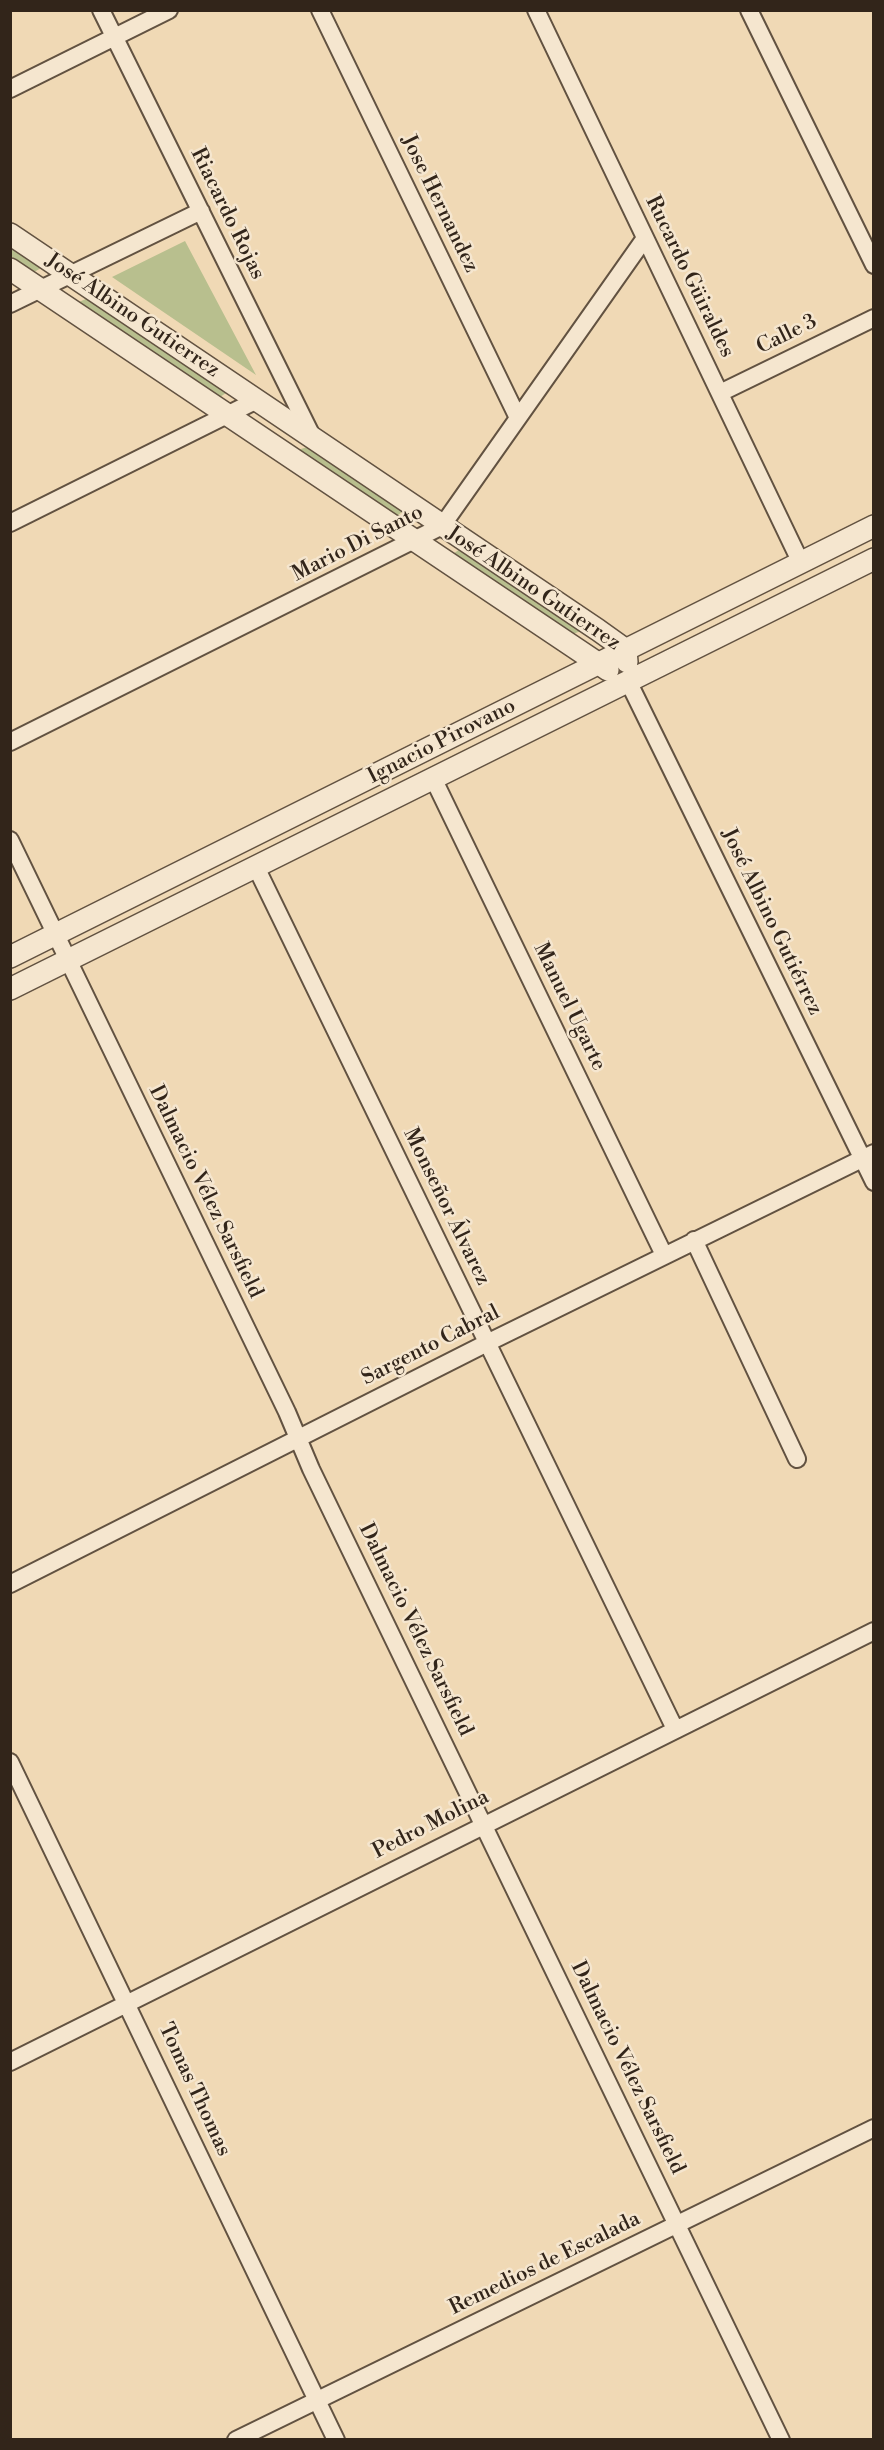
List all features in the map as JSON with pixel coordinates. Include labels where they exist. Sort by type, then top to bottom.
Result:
[{"type":"street","name":"Riacardo Rojas","points":[[101,10],[313,438]]},
{"type":"street","points":[[10,89],[169,10]]},
{"type":"street","name":"Jose Hernandez","points":[[320,10],[518,418]]},
{"type":"street","name":"Rucardo Güiraldes","points":[[536,10],[801,563]]},
{"type":"street","points":[[749,10],[873,265]]},
{"type":"street","points":[[10,304],[201,211]]},
{"type":"street","name":"José Albino Gutierrez","points":[[10,234],[626,650],[628,681]]},
{"type":"street","name":"Mario Di Santo","points":[[10,742],[442,526],[645,238]]},
{"type":"street","name":"José Albino Gutierrez","points":[[10,269],[598,664],[628,681]]},
{"type":"street","name":"Calle 3","points":[[720,393],[873,318]]},
{"type":"street","points":[[10,523],[229,416],[256,400]]},
{"type":"street","name":"Ignacio Pirovano","points":[[10,957],[873,526]]},
{"type":"street","points":[[826,550],[840,575]]},
{"type":"street","name":"Ignacio Pirovano","points":[[10,989],[873,559]]},
{"type":"street","points":[[776,575],[789,601]]},
{"type":"street","name":"José Albino Gutiérrez","points":[[628,681],[868,1156],[873,1182]]},
{"type":"street","name":"Manuel Ugarte","points":[[432,778],[664,1255]]},
{"type":"street","name":"Dalmacio Vélez Sarsfield","points":[[10,840],[781,2439]]},
{"type":"street","name":"Monseñor Álvarez","points":[[256,867],[675,1729]]},
{"type":"street","name":"Sargento Cabral","points":[[10,1584],[487,1343],[868,1156]]},
{"type":"street","points":[[694,1240],[797,1459]]},
{"type":"street","name":"Pedro Molina","points":[[10,2062],[873,1631]]},
{"type":"street","name":"Tomas Thomas","points":[[10,1762],[336,2439]]},
{"type":"street","name":"Remedios de Escalada","points":[[236,2439],[873,2128]]},
{"type":"green space","points":[[185,241],[256,375],[112,277]]},
{"type":"green space","points":[[10,246],[43,267],[34,272],[11,256]]},
{"type":"green space","points":[[88,298],[226,393],[220,397],[79,302]]},
{"type":"green space","points":[[307,447],[403,511],[396,517],[298,450]]},
{"type":"green space","points":[[460,549],[581,631],[573,634],[453,554]]}]
